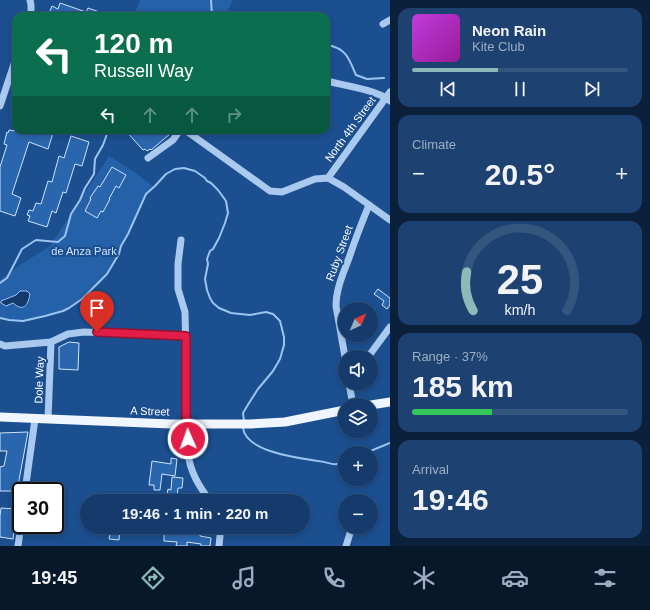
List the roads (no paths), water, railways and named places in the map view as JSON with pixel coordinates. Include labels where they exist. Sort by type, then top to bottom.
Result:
[{"type":"main road","points":[[378,404],[390,402]]},
{"type":"main road","name":"A Street","points":[[0,417],[226,425],[285,422],[338,411]]},
{"type":"street","points":[[30,0],[31,12]]},
{"type":"street","points":[[0,106],[12,70]]},
{"type":"street","points":[[330,82],[389,97]]},
{"type":"street","name":"North 4th Street","points":[[328,178],[389,97]]},
{"type":"street","points":[[148,158],[173,140],[177,134]]},
{"type":"street","points":[[191,134],[270,191],[282,192],[314,179],[328,178],[344,187],[390,220]]},
{"type":"street","name":"Ruby Street","points":[[344,350],[336,306],[338,286],[369,205]]},
{"type":"street","points":[[181,240],[178,264],[178,289],[185,312],[188,453],[190,465],[196,479],[206,494]]},
{"type":"street","points":[[373,350],[390,328]]},
{"type":"street","points":[[0,344],[5,346],[51,342],[68,334],[84,332],[186,336]]},
{"type":"street","name":"Dole Way","points":[[48,419],[51,342]]},
{"type":"street","points":[[26,482],[35,419]]},
{"type":"street","points":[[18,546],[20,534]]},
{"type":"street","points":[[219,546],[220,534]]},
{"type":"street","points":[[346,546],[350,534]]},
{"type":"waterway","points":[[211,0],[212,12]]},
{"type":"waterway","points":[[330,46],[343,52],[349,60],[356,75],[367,79],[384,78]]},
{"type":"waterway","points":[[0,283],[7,278],[22,249],[36,240],[58,242],[65,236],[71,214],[94,174],[95,159],[107,134]]},
{"type":"waterway","points":[[0,318],[23,321],[45,316],[63,311],[82,299],[107,274],[119,254],[121,246],[146,194],[166,174],[175,169],[184,168],[195,171],[218,190],[226,201],[228,213],[219,238],[213,249],[210,251],[207,259],[208,264],[205,279],[210,298],[219,308],[231,313],[250,315],[266,312],[273,314],[280,321],[284,337],[284,345],[280,359],[243,413],[244,421]]},
{"type":"waterway","points":[[243,428],[246,436],[253,443],[263,448],[287,456],[338,463]]},
{"type":"waterway","points":[[378,448],[390,443]]},
{"type":"park label","name":"de Anza Park","points":[[84,251]]}]
